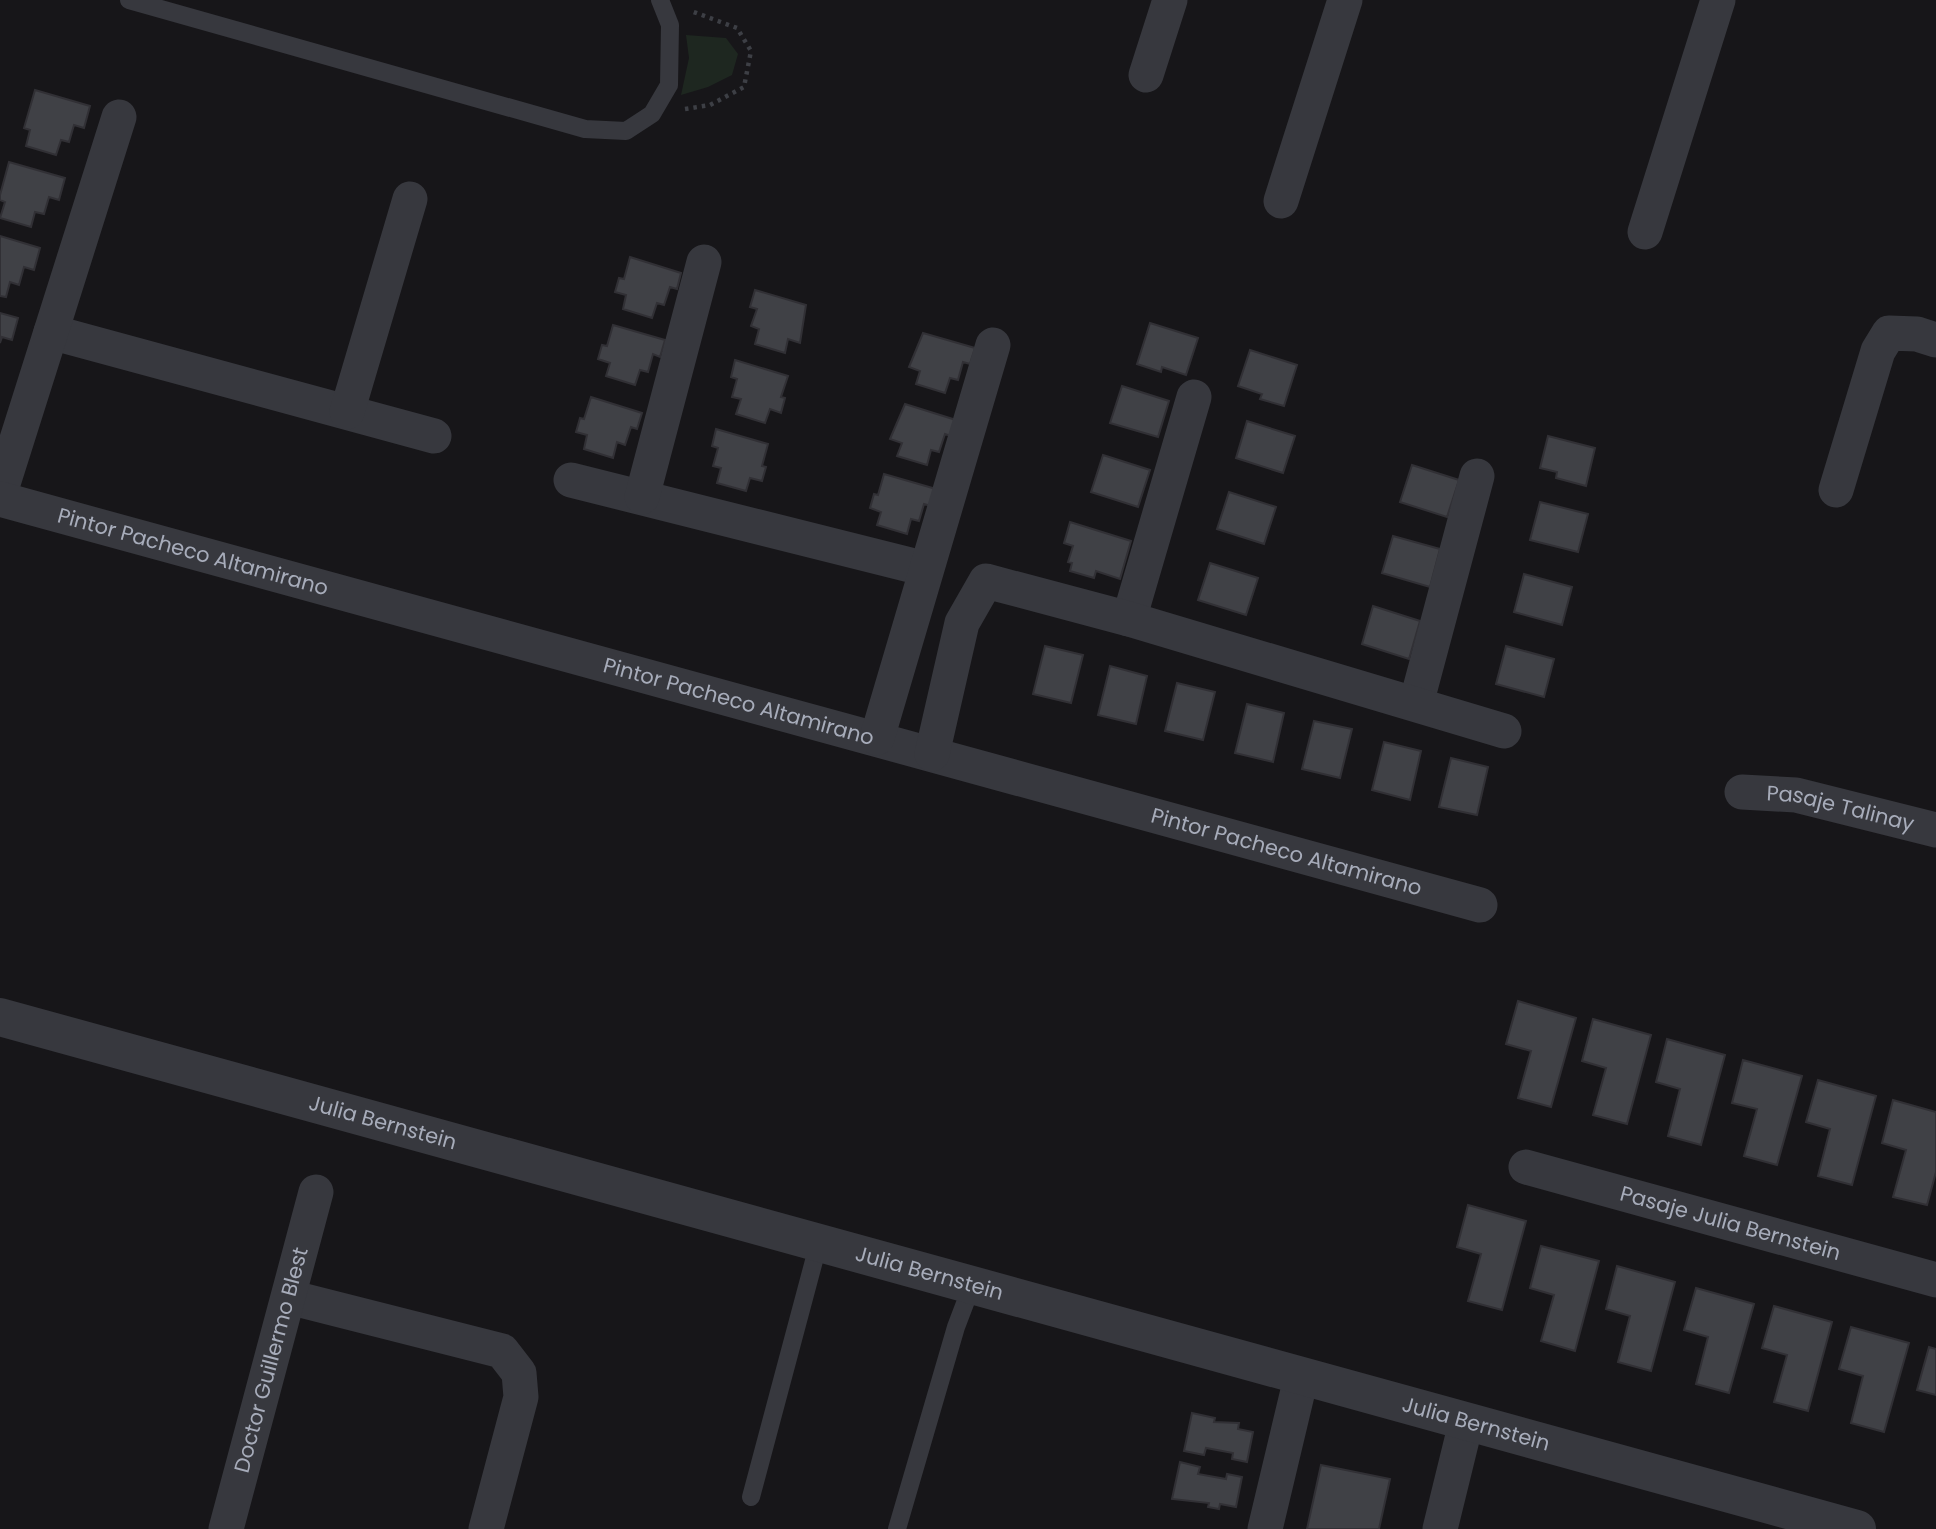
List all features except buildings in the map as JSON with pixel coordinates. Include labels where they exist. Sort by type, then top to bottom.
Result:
[{"type":"street","points":[[1146,75],[1170,0]]},
{"type":"street","points":[[1281,201],[1345,0]]},
{"type":"street","points":[[1644,232],[1718,0]]},
{"type":"street","points":[[0,493],[119,117]]},
{"type":"street","points":[[347,412],[410,199]]},
{"type":"street","points":[[642,497],[704,262]]},
{"type":"street","points":[[51,332],[433,436]]},
{"type":"street","points":[[1836,490],[1878,351],[1889,333],[1917,334],[1936,340]]},
{"type":"street","points":[[877,738],[993,345]]},
{"type":"street","points":[[1129,618],[1194,397]]},
{"type":"street","points":[[1416,704],[1478,476]]},
{"type":"street","points":[[572,480],[926,569]]},
{"type":"street","name":"Pintor Pacheco Altamirano","points":[[0,499],[1480,905]]},
{"type":"street","points":[[932,754],[962,623],[986,581],[1129,618],[1504,731]]},
{"type":"street","name":"Pasaje Talinay","points":[[1742,792],[1796,794],[1936,830]]},
{"type":"street","name":"Julia Bernstein","points":[[0,1017],[819,1242],[1301,1378],[1857,1529]]},
{"type":"street","name":"Pasaje Julia Bernstein","points":[[1526,1167],[1936,1280]]},
{"type":"street","name":"Doctor Guillermo Blest","points":[[226,1529],[316,1192]]},
{"type":"street","points":[[289,1297],[502,1351],[519,1373],[521,1397],[486,1529]]},
{"type":"street","points":[[1265,1529],[1301,1378]]},
{"type":"street","points":[[1440,1529],[1466,1423]]},
{"type":"lane","points":[[129,0],[585,129],[626,131],[655,108],[669,85],[670,25],[660,0]]},
{"type":"lane","points":[[751,1497],[819,1242]]},
{"type":"lane","points":[[897,1529],[956,1327],[972,1285]]},
{"type":"path","points":[[655,108],[677,111],[710,105],[744,87],[751,51],[737,27],[660,0]]},
{"type":"shaded area","points":[[686,35],[726,38],[738,54],[732,75],[708,87],[681,95],[689,58]]}]
